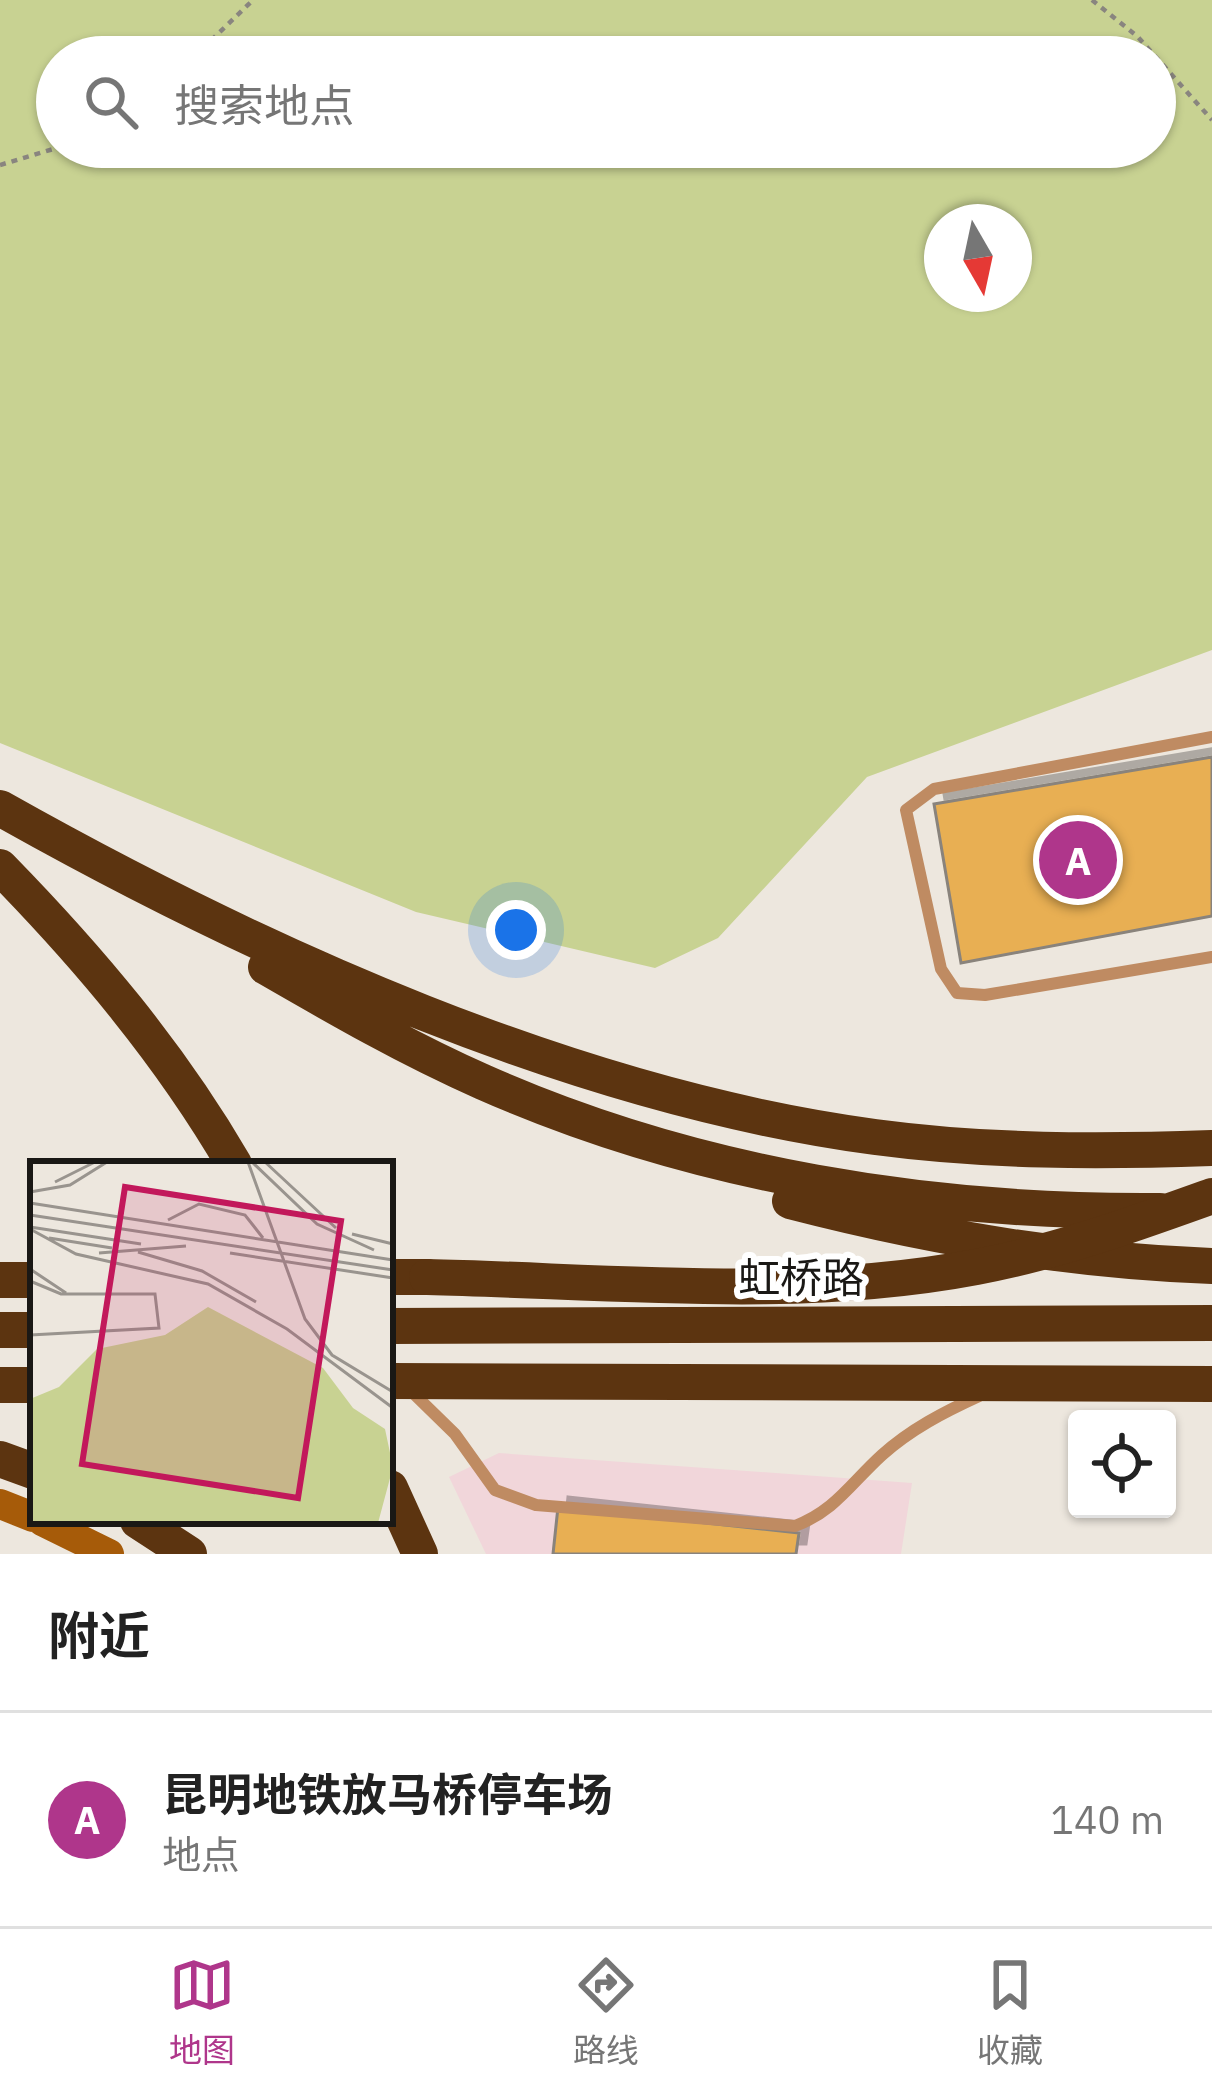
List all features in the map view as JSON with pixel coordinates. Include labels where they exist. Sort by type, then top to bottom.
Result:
[{"type":"highway","points":[[0,808],[377,1031],[625,1147],[732,1186],[848,1216],[1026,1251],[1120,1262],[1212,1265]]},
{"type":"highway","points":[[92,860],[247,936],[394,999],[677,1096],[877,1138],[1013,1150],[1212,1148]]},
{"type":"highway","points":[[0,867],[113,988],[170,1064],[232,1161]]},
{"type":"highway","points":[[486,1084],[678,1148],[828,1186],[1036,1209],[1212,1210]]},
{"type":"highway","points":[[393,1277],[735,1284],[907,1277],[1074,1244],[1212,1196]]},
{"type":"highway","name":"虹桥路","points":[[393,1326],[1212,1323]]},
{"type":"highway","points":[[396,1381],[1212,1384]]},
{"type":"highway","points":[[0,1459],[30,1470]]},
{"type":"highway","points":[[393,1495],[420,1554]]},
{"type":"highway","points":[[143,1524],[189,1554]]},
{"type":"main road","points":[[0,1504],[30,1516]]},
{"type":"main road","points":[[48,1524],[109,1554]]},
{"type":"lane","points":[[1212,737],[934,790],[906,810],[941,969],[958,993],[986,995],[1212,957]]},
{"type":"lane","points":[[396,1381],[454,1434],[495,1490],[536,1505],[795,1526],[826,1514],[882,1455],[927,1421],[1004,1384]]},
{"type":"path","points":[[216,36],[253,0]]},
{"type":"path","points":[[1092,0],[1137,36]]},
{"type":"path","points":[[1176,80],[1212,120]]},
{"type":"path","points":[[0,165],[36,154]]},
{"type":"shaded area","points":[[499,1453],[912,1483],[901,1554],[486,1554],[449,1477]]},
{"type":"green space","points":[[0,0],[1212,0],[1212,650],[867,777],[718,938],[655,968],[416,912],[0,743]]},
{"type":"building","points":[[1212,757],[1212,916],[961,963],[934,804]]},
{"type":"building","points":[[558,1507],[799,1533],[796,1554],[553,1554]]},
{"type":"place","name":"昆明地铁放马桥停车场","points":[[1078,860]]}]
